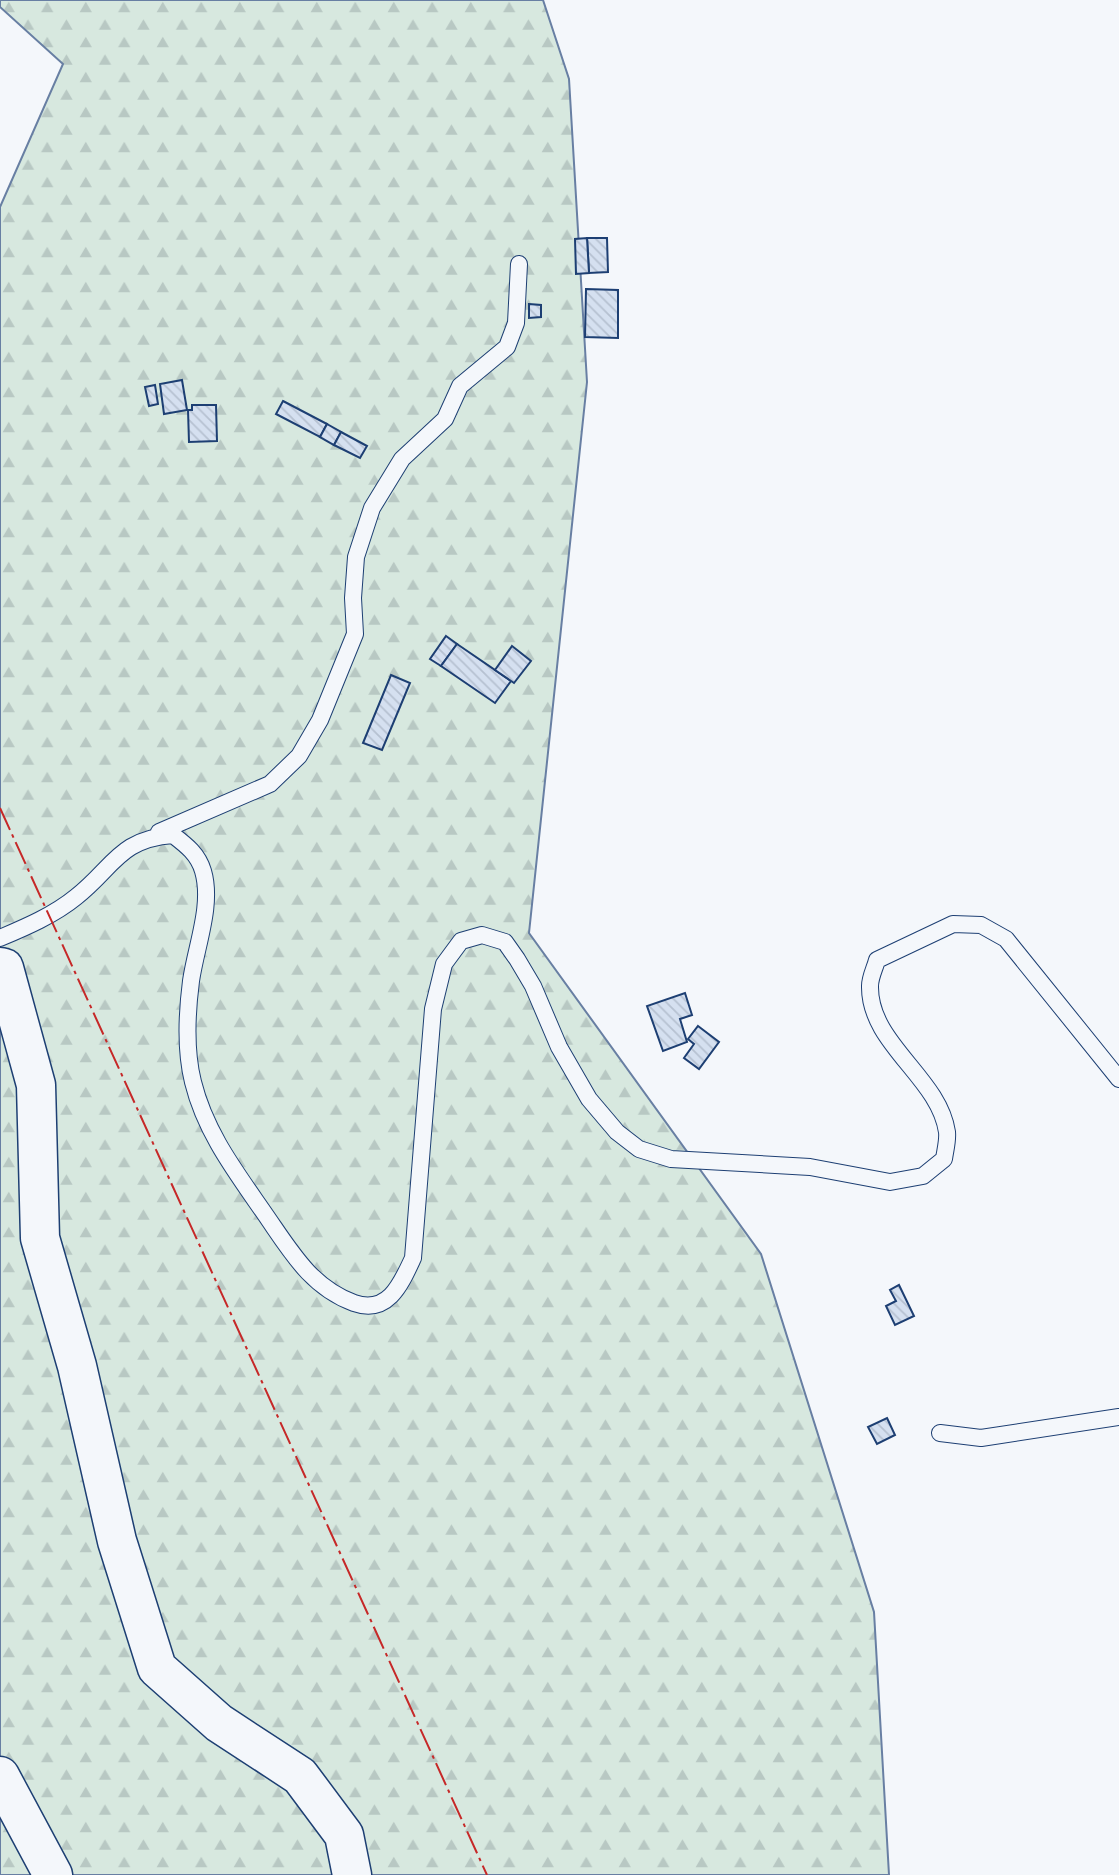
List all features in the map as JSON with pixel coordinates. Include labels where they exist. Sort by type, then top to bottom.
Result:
[{"type":"street","points":[[0,967],[4,968],[36,1085],[40,1238],[77,1366],[117,1541],[157,1668],[219,1723],[300,1776],[344,1835],[352,1875]]},
{"type":"street","points":[[0,1776],[53,1875]]},
{"type":"lane","points":[[0,938],[36,922],[76,898],[126,849],[147,837],[270,784],[299,756],[320,720],[355,634],[353,598],[356,557],[372,508],[402,459],[445,419],[460,386],[507,347],[516,323],[519,264]]},
{"type":"lane","points":[[147,837],[173,835],[191,848],[203,870],[206,897],[191,982],[188,1037],[192,1080],[209,1132],[305,1272],[333,1296],[365,1307],[387,1302],[399,1288],[413,1258],[433,1009],[444,964],[461,941],[482,935],[505,942],[533,986],[559,1048],[589,1099],[617,1132],[639,1149],[671,1159],[810,1167],[890,1182],[923,1176],[944,1159],[947,1133],[939,1107],[873,1010],[869,984],[877,960],[953,924],[981,925],[1006,939],[1119,1079]]},
{"type":"lane","points":[[940,1433],[981,1438],[1119,1417]]},
{"type":"green space","points":[[0,0],[543,0],[569,79],[587,382],[529,933],[761,1254],[874,1612],[889,1875],[0,1875],[0,207],[63,64],[0,7]]},
{"type":"building","points":[[587,238],[607,238],[608,272],[589,273]]},
{"type":"building","points":[[587,238],[589,273],[576,274],[575,239]]},
{"type":"building","points":[[586,289],[618,290],[618,338],[585,337]]},
{"type":"building","points":[[529,304],[541,305],[541,317],[529,318]]},
{"type":"building","points":[[182,380],[187,410],[164,414],[160,384]]},
{"type":"building","points":[[155,385],[158,404],[149,406],[145,387]]},
{"type":"building","points":[[283,401],[327,424],[320,437],[276,414]]},
{"type":"building","points":[[192,405],[216,405],[217,441],[189,442],[188,410],[192,410]]},
{"type":"building","points":[[327,424],[341,432],[334,445],[320,437]]},
{"type":"building","points":[[341,432],[367,446],[360,458],[334,445]]},
{"type":"building","points":[[446,636],[457,644],[441,666],[430,659]]},
{"type":"building","points":[[457,644],[511,681],[495,703],[441,666]]},
{"type":"building","points":[[512,646],[531,661],[514,683],[495,670]]},
{"type":"building","points":[[391,675],[410,683],[382,750],[363,743]]},
{"type":"building","points":[[685,993],[692,1015],[680,1019],[687,1042],[663,1051],[647,1006]]},
{"type":"building","points":[[698,1026],[719,1042],[699,1069],[684,1058],[694,1044],[688,1039]]},
{"type":"building","points":[[899,1285],[914,1316],[895,1325],[886,1306],[896,1301],[890,1290]]},
{"type":"building","points":[[887,1418],[895,1435],[877,1444],[868,1427]]},
{"type":"power","points":[[0,808],[487,1875]]}]
